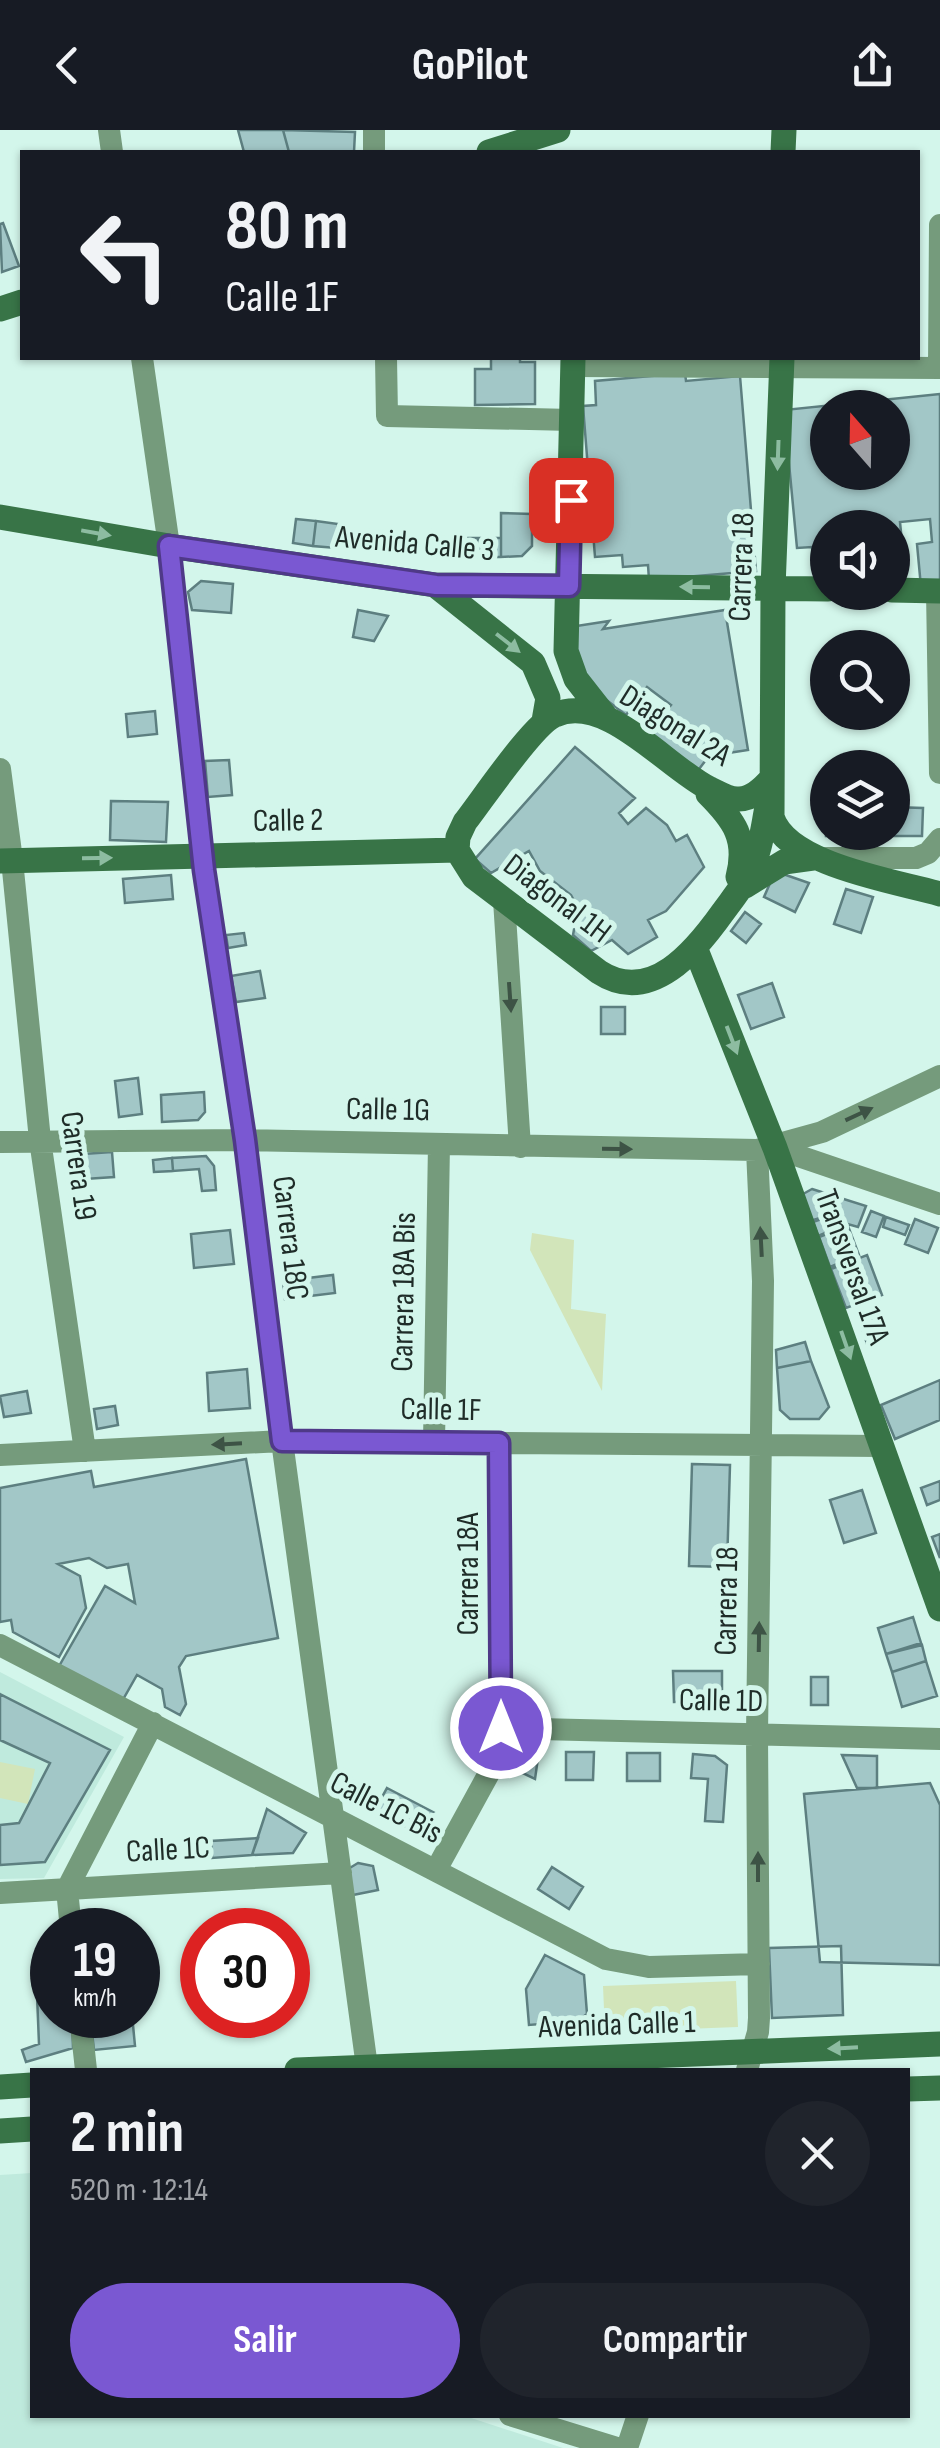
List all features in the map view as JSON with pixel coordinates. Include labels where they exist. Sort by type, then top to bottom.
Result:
[{"type":"street","points":[[495,150],[558,130]]},
{"type":"street","points":[[605,716],[570,668],[565,630],[573,362],[782,362],[940,368],[940,224]]},
{"type":"street","name":"Carrera 18C","points":[[142,360],[169,546],[202,856],[245,1140],[367,2066]]},
{"type":"street","points":[[386,360],[387,416],[572,420]]},
{"type":"street","name":"Carrera 18","points":[[782,362],[773,588],[771,779],[775,825],[790,844],[813,858]]},
{"type":"street","name":"Avenida Calle 3","points":[[0,517],[436,585],[810,589]]},
{"type":"street","points":[[436,585],[534,663],[548,698],[544,721],[465,822],[458,837],[458,850]]},
{"type":"street","points":[[910,590],[938,591],[940,773]]},
{"type":"street","name":"Diagonal 2A","points":[[544,721],[566,711],[605,716],[698,783],[736,800],[758,792],[771,779]]},
{"type":"street","name":"Carrera 19","points":[[0,769],[6,860],[40,1140],[85,1451]]},
{"type":"street","name":"Carrera 18","points":[[631,982],[666,972],[696,950],[752,869],[771,779]]},
{"type":"street","name":"Carrera 18","points":[[698,783],[728,814],[740,836],[742,862],[732,898]]},
{"type":"street","points":[[813,858],[916,858],[940,839]]},
{"type":"street","name":"Calle 2","points":[[6,860],[458,850]]},
{"type":"street","name":"Diagonal 1H","points":[[458,850],[474,877],[504,900],[609,978],[631,982]]},
{"type":"street","points":[[813,858],[940,894]]},
{"type":"street","name":"Carrera 18","points":[[732,898],[774,867],[813,858]]},
{"type":"street","points":[[504,900],[520,1147]]},
{"type":"street","name":"Transversal 17A","points":[[696,950],[766,1149],[882,1446],[940,1609]]},
{"type":"street","points":[[766,1149],[822,1132],[940,1076]]},
{"type":"street","name":"Calle 1G","points":[[0,1142],[245,1140],[766,1149]]},
{"type":"street","name":"Carrera 18A Bis","points":[[434,1442],[439,1144]]},
{"type":"street","points":[[766,1149],[940,1204]]},
{"type":"street","name":"Carrera 18","points":[[750,2061],[758,2030],[757,1735],[766,1149]]},
{"type":"street","name":"Calle 1F","points":[[0,1455],[282,1441],[882,1446]]},
{"type":"street","name":"Carrera 18A","points":[[436,1870],[493,1766],[501,1728],[499,1443]]},
{"type":"street","name":"Calle 1C Bis","points":[[0,1646],[617,1962],[670,1967],[759,1964]]},
{"type":"street","points":[[69,1908],[67,1889],[153,1724]]},
{"type":"street","name":"Calle 1D","points":[[501,1728],[940,1740]]},
{"type":"street","name":"Calle 1C","points":[[0,1893],[341,1873]]},
{"type":"street","points":[[83,2038],[86,2068]]},
{"type":"street","name":"Avenida Calle 1","points":[[332,2068],[750,2061],[940,2044]]},
{"type":"street","points":[[0,2087],[30,2085]]},
{"type":"street","points":[[910,2089],[940,2088]]},
{"type":"street","points":[[0,2131],[30,2128]]},
{"type":"street","points":[[520,2418],[617,2448]]},
{"type":"street","points":[[627,2448],[637,2418]]},
{"type":"shaded area","points":[[532,1233],[574,1240],[571,1309],[606,1314],[602,1391],[530,1250]]},
{"type":"shaded area","points":[[0,1672],[124,1737],[44,1878],[0,1879]]},
{"type":"shaded area","points":[[0,1762],[35,1769],[28,1804],[0,1798]]},
{"type":"shaded area","points":[[736,1981],[738,2027],[605,2032],[603,1986]]},
{"type":"shaded area","points":[[30,2173],[30,2418],[471,2418],[563,2448],[0,2448],[0,2175]]},
{"type":"building","points":[[238,130],[283,130],[288,150],[243,150]]},
{"type":"building","points":[[283,130],[355,132],[354,150],[288,150]]},
{"type":"building","points":[[3,223],[19,266],[2,272],[0,224]]},
{"type":"building","points":[[491,360],[535,362],[535,404],[475,405],[475,369],[491,369]]},
{"type":"building","points":[[685,373],[686,381],[740,376],[756,571],[649,580],[648,565],[623,567],[622,555],[595,557],[583,406],[596,405],[595,381]]},
{"type":"building","points":[[940,394],[940,585],[921,587],[917,544],[932,542],[930,519],[910,521],[910,510],[810,510],[810,547],[797,548],[784,410],[810,407],[810,490],[910,490],[910,397]]},
{"type":"building","points":[[501,513],[532,514],[532,546],[522,556],[501,557]]},
{"type":"building","points":[[296,519],[316,521],[313,546],[293,543]]},
{"type":"building","points":[[316,521],[338,524],[336,548],[313,546]]},
{"type":"building","points":[[459,538],[478,538],[478,557],[459,557]]},
{"type":"building","points":[[459,538],[459,557],[436,557],[435,539]]},
{"type":"building","points":[[478,538],[501,538],[501,557],[478,557]]},
{"type":"building","points":[[201,581],[233,584],[231,613],[192,610],[188,592]]},
{"type":"building","points":[[358,610],[388,616],[374,641],[353,637]]},
{"type":"building","points":[[725,610],[748,750],[709,756],[696,773],[647,735],[671,705],[647,687],[626,715],[579,679],[570,627],[609,621],[603,629]]},
{"type":"building","points":[[155,711],[157,734],[128,737],[126,714]]},
{"type":"building","points":[[575,747],[635,798],[619,813],[628,824],[646,808],[667,825],[676,841],[687,835],[704,867],[666,911],[648,920],[657,937],[628,954],[612,940],[591,951],[573,935],[578,908],[571,895],[540,871],[529,851],[491,873],[475,859]]},
{"type":"building","points":[[229,760],[232,795],[208,797],[205,761]]},
{"type":"building","points":[[111,801],[168,802],[166,842],[110,840]]},
{"type":"building","points":[[910,808],[923,808],[922,836],[910,836]]},
{"type":"building","points":[[783,874],[809,883],[795,912],[764,897],[771,881]]},
{"type":"building","points":[[171,875],[173,899],[125,903],[123,879]]},
{"type":"building","points":[[846,889],[873,897],[861,933],[834,924]]},
{"type":"building","points":[[745,912],[761,924],[746,943],[731,931]]},
{"type":"building","points":[[244,933],[246,945],[228,948],[226,935]]},
{"type":"building","points":[[260,971],[265,998],[236,1002],[231,976]]},
{"type":"building","points":[[772,983],[784,1017],[751,1029],[738,995]]},
{"type":"building","points":[[601,1007],[625,1007],[625,1034],[601,1034]]},
{"type":"building","points":[[138,1078],[142,1114],[119,1117],[115,1081]]},
{"type":"building","points":[[204,1092],[205,1112],[198,1120],[162,1122],[161,1095]]},
{"type":"building","points":[[112,1152],[114,1177],[85,1179],[83,1154]]},
{"type":"building","points":[[206,1156],[214,1166],[216,1190],[202,1191],[199,1169],[173,1171],[172,1158]]},
{"type":"building","points":[[172,1158],[173,1171],[154,1172],[153,1160]]},
{"type":"building","points":[[812,1189],[866,1206],[858,1227],[823,1217],[810,1221],[803,1194]]},
{"type":"building","points":[[871,1211],[884,1216],[876,1237],[862,1232]]},
{"type":"building","points":[[886,1217],[909,1225],[905,1235],[883,1227]]},
{"type":"building","points":[[824,1218],[832,1221],[835,1229],[818,1236],[813,1222]]},
{"type":"building","points":[[915,1219],[938,1228],[928,1253],[905,1244]]},
{"type":"building","points":[[848,1226],[859,1255],[830,1267],[819,1237]]},
{"type":"building","points":[[230,1230],[234,1264],[194,1268],[191,1234]]},
{"type":"building","points":[[867,1255],[882,1295],[846,1308],[831,1269]]},
{"type":"building","points":[[333,1275],[335,1293],[285,1299],[283,1281]]},
{"type":"building","points":[[883,1313],[891,1336],[867,1344],[860,1321]]},
{"type":"building","points":[[805,1342],[811,1361],[777,1368],[776,1350]]},
{"type":"building","points":[[811,1361],[829,1407],[819,1419],[790,1419],[780,1410],[777,1368]]},
{"type":"building","points":[[247,1369],[250,1408],[209,1411],[207,1373]]},
{"type":"building","points":[[940,1380],[940,1420],[895,1439],[881,1405]]},
{"type":"building","points":[[27,1391],[31,1413],[4,1417],[0,1396]]},
{"type":"building","points":[[115,1406],[118,1425],[97,1429],[94,1409]]},
{"type":"building","points":[[246,1459],[278,1638],[186,1656],[179,1667],[186,1704],[180,1715],[165,1707],[162,1689],[137,1675],[121,1703],[58,1668],[105,1586],[135,1603],[128,1564],[107,1568],[89,1558],[58,1564],[80,1576],[86,1608],[59,1657],[13,1632],[11,1620],[0,1622],[0,1488],[91,1471],[94,1487]]},
{"type":"building","points":[[692,1464],[730,1465],[727,1567],[689,1566]]},
{"type":"building","points":[[940,1481],[940,1500],[927,1505],[921,1488]]},
{"type":"building","points":[[862,1490],[876,1533],[844,1543],[830,1500]]},
{"type":"building","points":[[940,1534],[940,1558],[932,1537]]},
{"type":"building","points":[[913,1617],[921,1643],[886,1654],[878,1628]]},
{"type":"building","points":[[922,1645],[926,1661],[892,1672],[886,1654]]},
{"type":"building","points":[[926,1661],[937,1696],[902,1707],[892,1672]]},
{"type":"building","points":[[673,1671],[722,1671],[722,1695],[716,1701],[674,1702]]},
{"type":"building","points":[[811,1677],[828,1677],[828,1705],[811,1705]]},
{"type":"building","points":[[0,1694],[110,1750],[45,1862],[0,1865],[0,1825],[19,1823],[50,1763],[0,1740]]},
{"type":"building","points":[[539,1751],[535,1779],[510,1767],[516,1754]]},
{"type":"building","points":[[566,1752],[594,1752],[593,1780],[566,1780]]},
{"type":"building","points":[[627,1753],[660,1753],[660,1781],[627,1781]]},
{"type":"building","points":[[693,1754],[715,1756],[727,1765],[723,1822],[705,1821],[708,1779],[691,1778]]},
{"type":"building","points":[[842,1755],[877,1756],[877,1788],[857,1788]]},
{"type":"building","points":[[930,1783],[940,1805],[940,1965],[820,1962],[804,1794]]},
{"type":"building","points":[[387,1788],[433,1812],[408,1828],[375,1810]]},
{"type":"building","points":[[267,1809],[306,1833],[293,1853],[252,1855]]},
{"type":"building","points":[[258,1838],[252,1855],[212,1858],[211,1841]]},
{"type":"building","points":[[358,1863],[373,1866],[378,1890],[353,1895],[348,1869]]},
{"type":"building","points":[[552,1867],[583,1887],[569,1909],[538,1889]]},
{"type":"building","points":[[841,1946],[843,2015],[772,2018],[769,1948]]},
{"type":"building","points":[[545,1955],[584,1975],[587,2014],[577,2021],[529,2025],[526,1989]]},
{"type":"building","points":[[39,2038],[73,2038],[73,2048],[26,2062],[22,2050],[39,2044]]},
{"type":"building","points":[[93,2038],[134,2038],[135,2046],[94,2050]]},
{"type":"route","points":[[501,1728],[499,1443],[282,1441],[245,1140],[204,870],[169,546],[436,585],[569,586],[571,500]]}]
